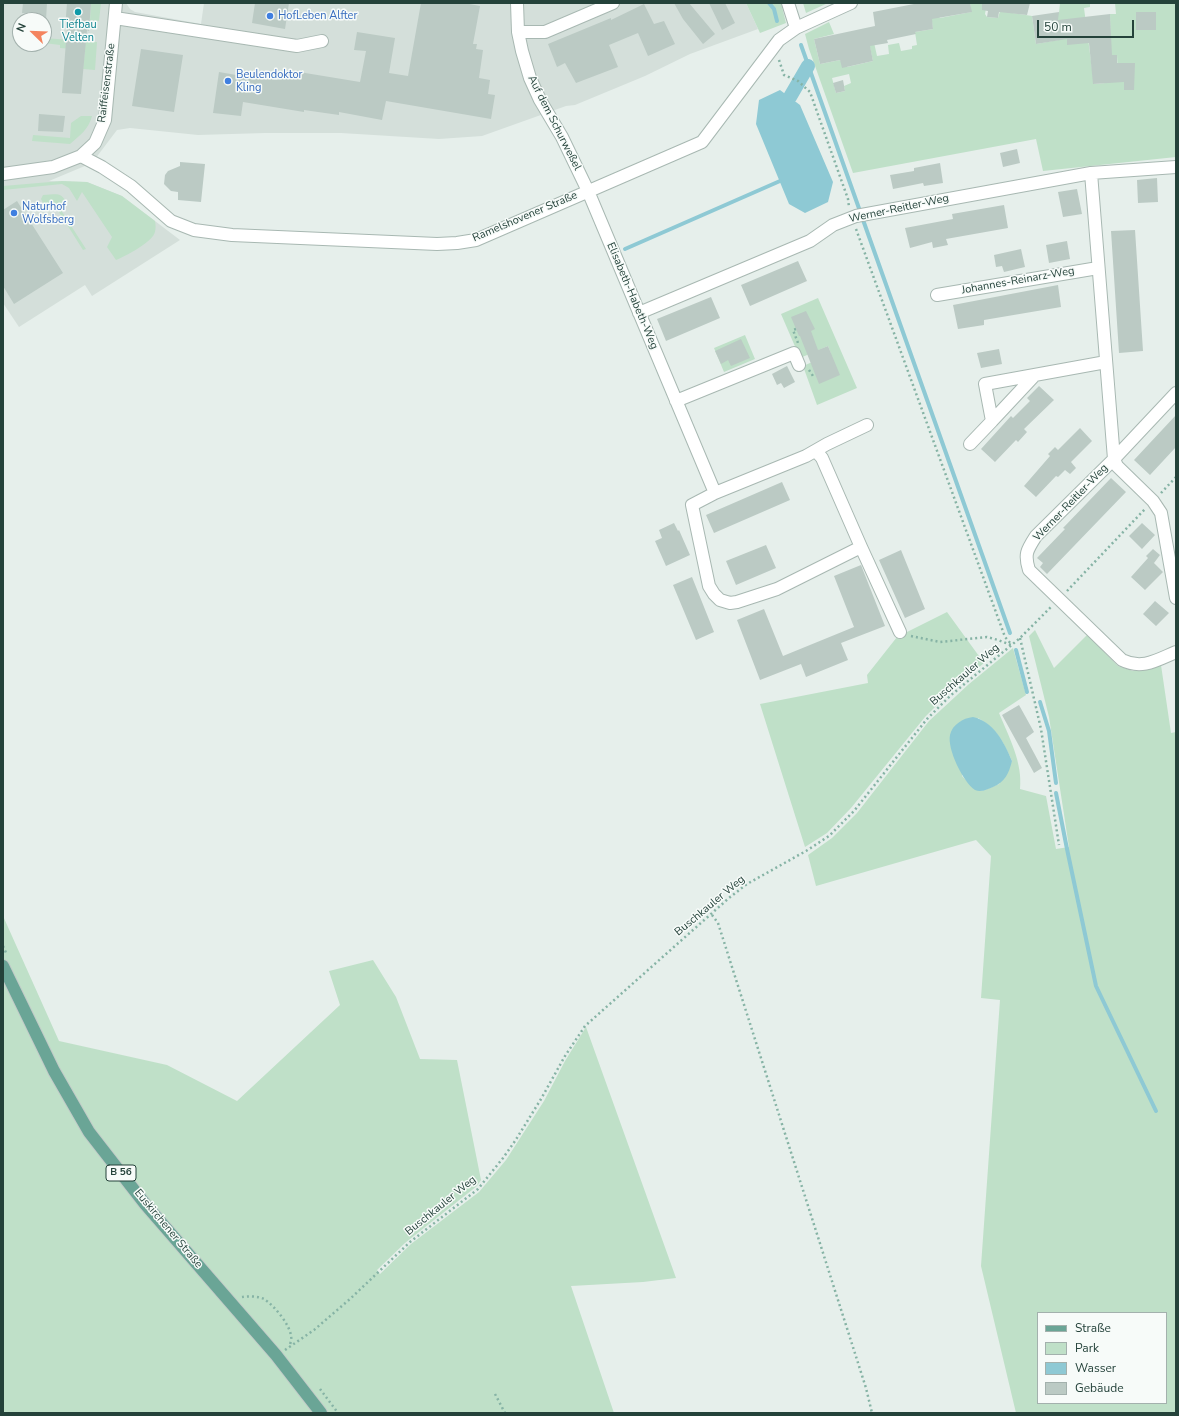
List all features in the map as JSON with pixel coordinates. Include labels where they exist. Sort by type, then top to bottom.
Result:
[{"type":"main road","name":"Euskirchener Straße","points":[[6,963],[54,1071],[89,1132],[145,1204],[276,1355],[322,1413]]},
{"type":"street","name":"Raiffeisenstraße","points":[[3,174],[53,167],[81,156],[95,143],[105,120],[116,3]]},
{"type":"street","name":"Auf dem Schurweßel","points":[[517,3],[518,32],[530,78],[540,100],[562,137],[588,191]]},
{"type":"street","points":[[518,32],[545,32],[613,3]]},
{"type":"street","points":[[788,3],[796,28]]},
{"type":"street","name":"Ramelshovener Straße","points":[[81,156],[102,167],[131,186],[176,224],[194,230],[232,235],[457,244],[476,240],[702,142],[779,40],[796,28],[851,3]]},
{"type":"street","points":[[115,18],[297,46],[322,41]]},
{"type":"street","name":"Werner-Reitler-Weg","points":[[639,313],[810,241],[833,225],[852,217],[1091,173],[1176,167]]},
{"type":"street","points":[[1091,173],[1114,459],[1117,466],[1154,501],[1161,513],[1176,598]]},
{"type":"street","name":"Elisabeth-Habeth-Weg","points":[[588,191],[715,493]]},
{"type":"street","name":"Johannes-Reinarz-Weg","points":[[937,295],[1098,268]]},
{"type":"street","points":[[676,401],[794,353],[799,365]]},
{"type":"street","points":[[992,421],[985,384],[1106,362]]},
{"type":"street","points":[[970,444],[1035,375]]},
{"type":"street","name":"Werner-Reitler-Weg","points":[[1176,393],[1114,459],[1036,536],[1028,548],[1025,558],[1029,570],[1122,660],[1137,665],[1146,664],[1176,652]]},
{"type":"street","points":[[861,547],[777,589],[730,603],[720,600],[709,586],[692,505],[715,493],[816,451],[827,444],[867,425]]},
{"type":"street","points":[[816,451],[822,458],[900,632]]},
{"type":"path","points":[[774,47],[784,75],[798,81],[810,92],[848,199],[852,217],[1005,637],[1012,645]]},
{"type":"path","points":[[796,329],[793,330],[799,345]]},
{"type":"path","name":"Buschkauler Weg","points":[[246,1303],[241,1298],[249,1296],[263,1298],[272,1306],[286,1323],[291,1336],[290,1346],[314,1330],[350,1299],[410,1242],[478,1189],[515,1141],[541,1100],[568,1051],[585,1026],[712,915],[729,898],[747,884],[806,851],[829,836],[854,811],[927,719],[950,696],[1020,638],[1176,477]]},
{"type":"path","points":[[900,632],[909,636],[940,642],[987,637],[1012,645]]},
{"type":"path","points":[[1020,638],[1041,730],[1059,845]]},
{"type":"path","points":[[712,915],[718,923],[866,1388],[872,1413]]},
{"type":"path","points":[[3,946],[6,963]]},
{"type":"path","points":[[282,1343],[292,1355]]},
{"type":"path","points":[[316,1385],[338,1413]]},
{"type":"path","points":[[495,1394],[505,1413]]},
{"type":"shaded area","points":[[3,3],[126,3],[130,9],[135,12],[201,24],[204,3],[746,3],[758,29],[690,54],[645,76],[575,105],[566,106],[482,136],[439,139],[341,133],[198,135],[130,128],[117,130],[92,163],[49,181],[87,182],[122,196],[180,240],[92,296],[85,285],[19,327],[3,303]]},
{"type":"green space","points":[[91,3],[101,3],[99,21],[90,20]]},
{"type":"green space","points":[[746,3],[781,3],[786,23],[760,33]]},
{"type":"green space","points":[[803,3],[828,3],[806,13]]},
{"type":"green space","points":[[970,3],[987,3],[985,14],[987,17],[998,18],[1000,11],[1032,16],[1036,44],[1058,40],[1055,13],[1059,13],[1060,3],[1090,3],[1090,7],[1084,8],[1094,84],[1106,83],[1118,76],[1117,55],[1111,55],[1110,14],[1116,14],[1115,3],[1176,3],[1176,157],[1043,171],[1036,139],[853,173],[805,34],[829,22],[834,34],[814,39],[820,64],[845,60],[847,67],[873,61],[866,30],[871,29],[877,56],[889,54],[888,45],[899,43],[901,51],[912,49],[912,46],[917,45],[915,32],[933,29],[930,8],[940,18],[971,12]],"holes":[[[849,74],[851,83],[844,86],[845,91],[836,93],[832,78]]]},
{"type":"green space","points":[[52,39],[97,42],[95,70],[83,69],[85,50],[60,48],[60,45],[52,44]]},
{"type":"green space","points":[[81,116],[92,116],[91,121],[80,135],[70,144],[32,141],[33,135],[70,138],[71,123]]},
{"type":"green space","points":[[62,181],[87,182],[122,196],[155,221],[156,229],[154,234],[141,246],[116,260],[107,247],[112,237],[82,192],[77,201],[69,188],[62,184],[3,190],[3,186]]},
{"type":"green space","points":[[57,194],[64,199],[67,203],[57,204],[86,249],[83,250],[54,204],[44,205],[41,199],[43,195]]},
{"type":"green space","points":[[818,298],[857,388],[817,405],[803,366],[831,354],[828,346],[800,358],[781,314]]},
{"type":"green space","points":[[745,335],[755,359],[724,372],[714,348]]},
{"type":"green space","points":[[947,612],[984,663],[949,693],[925,717],[851,808],[827,833],[805,847],[760,704],[868,683],[867,675],[897,637]]},
{"type":"green space","points":[[1035,630],[1054,668],[1087,635],[1118,666],[1133,671],[1161,665],[1171,733],[1176,732],[1176,1413],[1016,1413],[981,1266],[1000,1000],[981,998],[991,856],[976,840],[816,886],[808,855],[832,838],[857,813],[929,721],[969,684],[1013,648],[1026,695],[999,713],[1017,760],[1020,789],[1046,796],[1056,849],[1069,847],[1049,717],[1029,636]],"holes":[[[978,718],[985,722],[999,736],[1012,761],[999,784],[982,791],[975,789],[962,776]]]},
{"type":"green space","points":[[3,916],[59,1041],[167,1065],[237,1101],[340,1005],[329,971],[373,960],[396,997],[420,1059],[457,1060],[481,1180],[477,1186],[405,1243],[377,1270],[380,1274],[411,1244],[479,1192],[506,1160],[544,1101],[565,1061],[586,1027],[676,1278],[643,1282],[571,1286],[614,1413],[3,1413]]},
{"type":"water","points":[[780,90],[800,105],[833,182],[828,202],[805,213],[789,204],[756,124],[759,100]]},
{"type":"water","points":[[973,717],[987,723],[992,728],[1002,740],[1012,761],[1008,773],[1001,783],[982,791],[977,791],[970,786],[961,773],[953,756],[950,741],[950,735],[953,728],[962,720]]},
{"type":"building","points":[[23,3],[47,3],[46,12],[22,12]]},
{"type":"building","points":[[67,3],[91,3],[81,94],[62,93],[67,29],[65,29]]},
{"type":"building","name":"HofLeben Alfter","points":[[255,3],[289,3],[285,29],[252,23]]},
{"type":"building","points":[[421,3],[464,3],[480,6],[473,44],[477,44],[476,49],[483,50],[479,78],[490,80],[488,94],[495,95],[491,119],[386,101],[382,120],[339,112],[339,115],[304,110],[304,112],[243,102],[241,116],[213,113],[219,72],[278,80],[286,74],[287,70],[360,82],[366,51],[354,50],[357,32],[395,38],[389,73],[408,76]]},
{"type":"building","points":[[674,3],[689,3],[715,34],[703,44],[683,19]]},
{"type":"building","points":[[709,3],[725,3],[735,23],[722,30]]},
{"type":"building","points":[[919,3],[970,3],[972,12],[932,19],[933,29],[915,32],[916,34],[887,40],[888,43],[870,46],[873,61],[842,68],[840,60],[820,64],[814,39],[875,26],[873,12]]},
{"type":"building","points":[[982,3],[1030,3],[1027,15],[999,12],[998,18],[987,17],[988,11],[982,10]]},
{"type":"building","points":[[644,4],[654,24],[664,21],[675,44],[648,56],[638,33],[609,45],[618,67],[576,83],[565,63],[557,67],[548,44],[611,18],[611,20]]},
{"type":"building","points":[[1059,12],[1058,20],[1110,14],[1112,55],[1117,55],[1117,63],[1135,63],[1134,90],[1124,90],[1124,82],[1093,84],[1089,43],[1067,45],[1067,39],[1036,44],[1032,16]]},
{"type":"building","points":[[1136,12],[1156,12],[1156,30],[1136,30]]},
{"type":"building","points":[[141,49],[183,55],[174,112],[132,106]]},
{"type":"building","points":[[843,80],[845,91],[836,93],[833,83]]},
{"type":"building","points":[[39,114],[65,116],[63,132],[38,131]]},
{"type":"building","points":[[1017,149],[1020,163],[1003,167],[1000,153]]},
{"type":"building","points":[[180,162],[205,164],[201,202],[178,200],[178,192],[171,191],[164,184],[165,175],[168,171],[180,166]]},
{"type":"building","points":[[940,163],[943,183],[924,186],[923,183],[893,189],[890,175],[914,171],[914,168]]},
{"type":"building","points":[[1157,178],[1158,202],[1138,203],[1137,180]]},
{"type":"building","points":[[1077,189],[1082,214],[1063,217],[1058,192]]},
{"type":"building","points":[[17,201],[63,273],[14,304],[3,286],[3,210]]},
{"type":"building","points":[[1004,205],[1008,228],[946,239],[948,245],[933,248],[932,242],[910,248],[905,228],[953,219],[952,214]]},
{"type":"building","points":[[1135,230],[1143,351],[1119,353],[1111,231]]},
{"type":"building","points":[[1067,241],[1070,259],[1049,263],[1046,245]]},
{"type":"building","points":[[1021,249],[1025,267],[1004,272],[1002,266],[996,267],[994,255]]},
{"type":"building","points":[[798,261],[807,281],[750,306],[741,285]]},
{"type":"building","points":[[1058,285],[1061,307],[984,320],[984,325],[958,329],[953,305]]},
{"type":"building","points":[[711,297],[720,318],[666,341],[657,319]]},
{"type":"building","points":[[806,311],[815,329],[811,331],[818,350],[828,346],[840,375],[819,384],[791,317]]},
{"type":"building","points":[[741,339],[750,358],[731,366],[728,360],[721,364],[715,351]]},
{"type":"building","points":[[999,349],[1002,364],[981,368],[977,353]]},
{"type":"building","points":[[787,366],[795,382],[784,388],[781,383],[777,385],[772,374]]},
{"type":"building","points":[[1039,386],[1054,400],[1024,429],[1027,432],[1018,442],[1016,440],[995,462],[981,449],[1011,416],[1013,418],[1030,401],[1027,398]]},
{"type":"building","points":[[1176,415],[1176,447],[1150,475],[1134,460]]},
{"type":"building","points":[[1080,428],[1092,441],[1071,462],[1076,468],[1070,474],[1065,470],[1058,477],[1056,476],[1036,497],[1024,486],[1050,456],[1048,454],[1055,447],[1058,450]]},
{"type":"building","points":[[1111,478],[1126,492],[1047,574],[1040,567],[1043,563],[1037,558],[1065,529],[1063,528]]},
{"type":"building","points":[[782,482],[790,500],[714,533],[706,515]]},
{"type":"building","points":[[674,523],[678,531],[679,530],[690,555],[666,566],[655,541],[662,538],[659,530]]},
{"type":"building","points":[[1142,523],[1155,535],[1142,549],[1129,536]]},
{"type":"building","points":[[766,545],[776,568],[736,585],[726,561]]},
{"type":"building","points":[[1153,549],[1160,555],[1154,563],[1163,572],[1145,590],[1131,577],[1148,558],[1146,556]]},
{"type":"building","points":[[901,550],[925,609],[905,618],[879,560]]},
{"type":"building","points":[[861,565],[885,626],[841,643],[848,660],[806,677],[801,664],[760,680],[737,620],[764,609],[783,656],[854,627],[834,576]]},
{"type":"building","points":[[692,577],[714,632],[696,640],[673,585]]},
{"type":"building","points":[[1155,601],[1169,613],[1156,626],[1143,614]]},
{"type":"building","points":[[1019,705],[1034,732],[1026,738],[1042,768],[1034,773],[1002,715]]},
{"type":"waterway","points":[[769,3],[774,9],[777,21]]},
{"type":"waterway","points":[[801,45],[861,214]]},
{"type":"waterway","points":[[790,97],[808,66]]},
{"type":"waterway","points":[[625,249],[780,181]]},
{"type":"waterway","points":[[862,217],[1010,633]]},
{"type":"waterway","points":[[1016,650],[1027,692]]},
{"type":"waterway","points":[[1040,702],[1049,731],[1056,783]]},
{"type":"waterway","points":[[1056,793],[1096,986],[1156,1111]]},
{"type":"place","name":"Tiefbau Velten","points":[[78,12]]},
{"type":"place","name":"HofLeben Alfter","points":[[270,16]]},
{"type":"place","name":"Beulendoktor Kling","points":[[228,81]]},
{"type":"place","name":"Naturhof Wolfsberg","points":[[14,213]]}]
